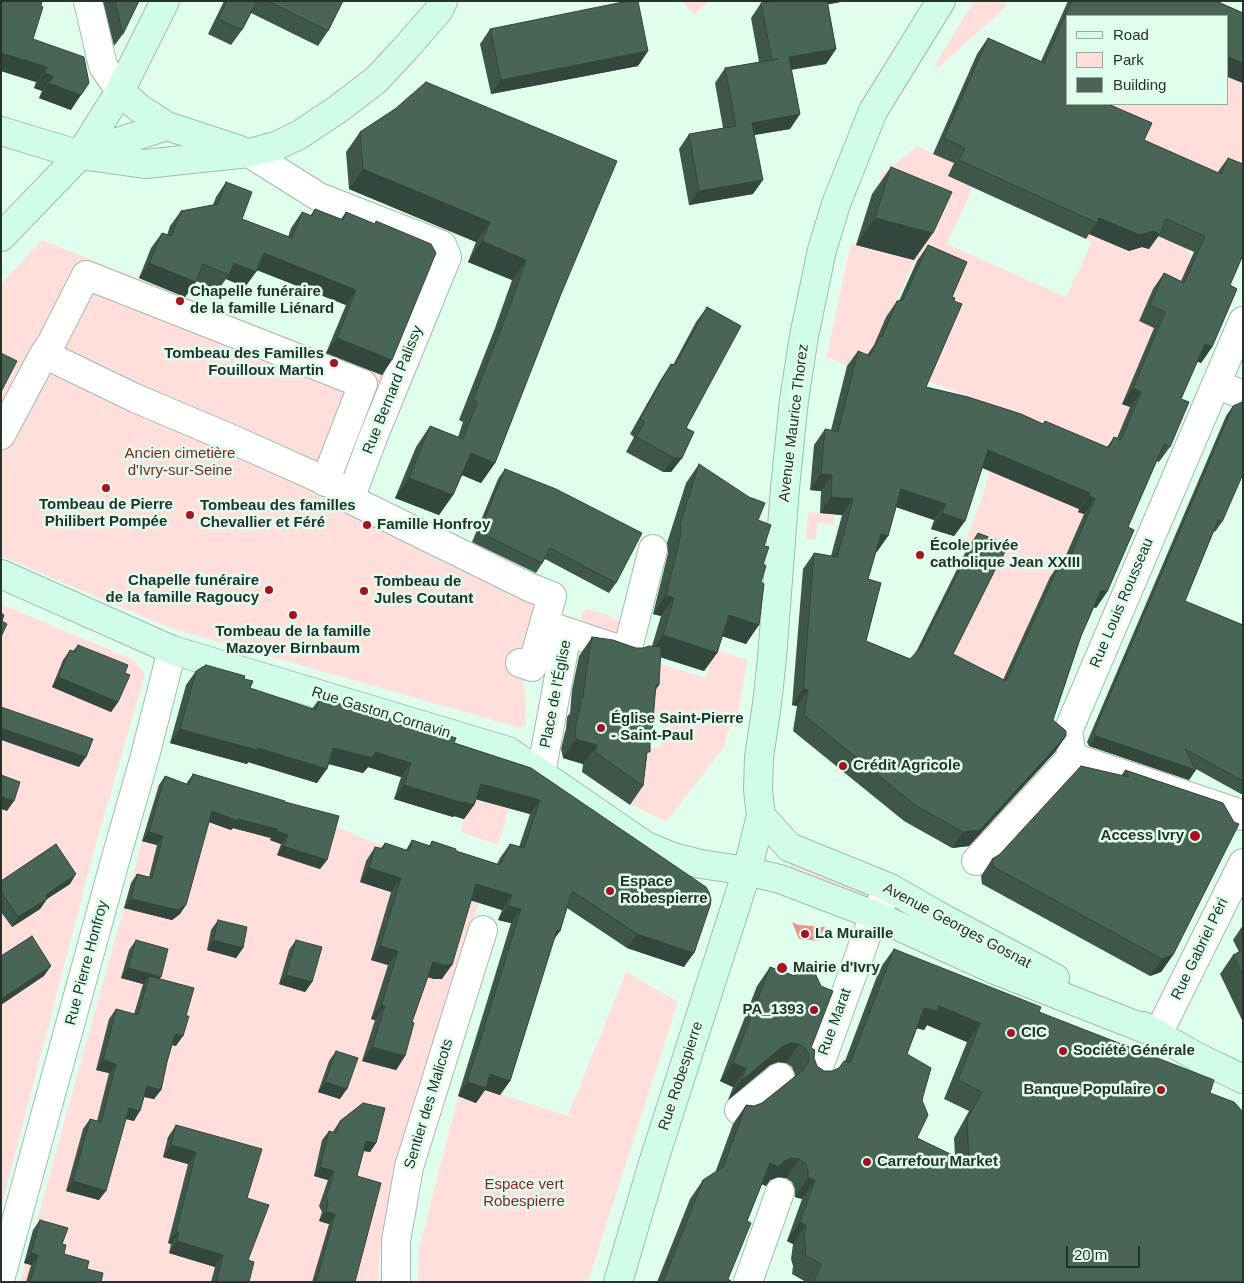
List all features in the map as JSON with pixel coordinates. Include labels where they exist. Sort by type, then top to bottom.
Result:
[{"type":"main road","points":[[1,237],[80,154],[120,91],[165,1]]},
{"type":"main road","points":[[1,131],[80,154],[145,164],[249,153],[276,146],[299,135],[338,109],[376,80],[439,10],[443,1]]},
{"type":"main road","name":"Avenue Maurice Thorez","points":[[747,871],[761,816],[758,790],[759,757],[772,658],[794,400],[804,336],[822,250],[836,204],[873,111],[941,1]]},
{"type":"main road","points":[[120,91],[140,108],[167,126],[249,153]]},
{"type":"main road","points":[[80,154],[167,126]]},
{"type":"main road","name":"Rue Gaston Cornavin","points":[[1,574],[172,650],[508,751],[646,846],[673,857],[747,871]]},
{"type":"main road","name":"Avenue Georges Gosnat","points":[[761,816],[790,847],[890,888],[1158,1034],[1197,1058],[1243,1079]]},
{"type":"main road","name":"Avenue Georges Gosnat","points":[[747,871],[780,879],[874,915],[994,970],[1158,1034]]},
{"type":"main road","name":"Rue Robespierre","points":[[618,1282],[654,1160],[747,871]]},
{"type":"street","points":[[88,1],[103,66],[120,91]]},
{"type":"street","name":"Rue Bernard Palissy","points":[[249,153],[319,197],[442,245],[447,257],[374,435],[352,494]]},
{"type":"street","points":[[1,435],[86,275],[363,384],[325,482]]},
{"type":"street","name":"Rue Louis Rousseau","points":[[1072,757],[1068,731],[1243,321]]},
{"type":"street","points":[[44,354],[135,398],[234,440],[352,494],[350,499],[529,587],[552,596],[555,629],[532,667],[520,663]]},
{"type":"street","points":[[1216,384],[1243,396]]},
{"type":"street","name":"Place de l'Église","points":[[541,773],[555,629],[627,652],[652,549]]},
{"type":"street","name":"Rue Pierre Honfroy","points":[[1,1276],[145,756],[172,650]]},
{"type":"street","points":[[976,861],[1072,757],[1234,811],[1243,816]]},
{"type":"street","name":"Rue Gabriel Péri","points":[[1158,1034],[1243,863]]},
{"type":"street","name":"Rue Marat","points":[[816,1075],[874,915],[890,888]]},
{"type":"street","name":"Sentier des Malicots","points":[[396,1282],[396,1241],[408,1168],[483,930]]},
{"type":"street","points":[[738,1110],[780,1077]]},
{"type":"street","points":[[748,1282],[780,1192]]},
{"type":"green space","points":[[683,1],[709,1],[694,15]]},
{"type":"green space","points":[[974,1],[1003,1],[1007,6],[937,69],[934,66]]},
{"type":"green space","points":[[1229,77],[1243,83],[1243,185],[1217,173],[1204,202],[1171,187],[1176,175],[1160,168],[1155,181],[1147,177],[1139,194],[1146,197],[1138,216],[1131,213],[1123,232],[1127,235],[1121,248],[1129,251],[1142,247],[1149,249],[1156,231],[1189,245],[1187,249],[1192,256],[1176,299],[1153,289],[1139,321],[1159,330],[1151,350],[1146,348],[1122,403],[1130,407],[1110,455],[1103,453],[1096,468],[1091,461],[1034,437],[1032,440],[1014,432],[1008,445],[999,441],[1011,414],[925,380],[951,320],[941,312],[956,278],[915,260],[889,317],[886,318],[879,334],[895,341],[883,360],[869,352],[868,366],[863,364],[859,372],[832,359],[826,359],[851,243],[914,260],[921,245],[905,240],[909,225],[926,233],[933,220],[884,199],[880,176],[917,146],[954,163],[949,176],[973,187],[947,244],[1066,297],[1092,242],[1086,239],[1129,145],[1137,148],[1141,139],[1072,108],[1074,105],[1229,105]]},
{"type":"green space","name":"Ancien cimetière d'Ivry-sur-Seine","points":[[42,240],[383,375],[333,502],[541,603],[524,677],[526,725],[520,728],[170,628],[1,556],[1,284]]},
{"type":"green space","points":[[991,468],[1085,496],[1078,511],[1084,514],[1056,580],[995,697],[942,670],[997,560],[963,547],[980,504]]},
{"type":"green space","points":[[808,512],[835,514],[833,525],[817,523],[816,540],[806,539]]},
{"type":"green space","points":[[1,604],[134,660],[145,674],[96,844],[1,1208],[1,810],[24,817],[1,809]]},
{"type":"green space","points":[[588,609],[622,622],[623,638],[581,623],[582,613]]},
{"type":"green space","points":[[714,649],[747,660],[736,728],[730,725],[724,747],[666,822],[630,804],[643,750],[661,746],[663,723],[650,717],[658,663],[706,678]]},
{"type":"green space","points":[[186,783],[332,825],[402,854],[487,877],[396,1162],[380,1249],[378,1282],[20,1282],[158,784],[183,794]]},
{"type":"green space","points":[[471,798],[509,808],[498,845],[461,832]]},
{"type":"green space","points":[[795,856],[876,888],[868,900],[790,867]]},
{"type":"green space","name":"Espace vert Robespierre","points":[[626,972],[678,1002],[588,1282],[418,1282],[419,1248],[458,1097],[476,1102],[480,1088],[590,1123],[568,1115]]},
{"type":"shaded area","points":[[792,922],[799,925],[825,927],[819,941],[799,939]]},
{"type":"building","points":[[1,1],[42,1],[41,6],[43,7],[33,39],[84,57],[89,83],[81,95],[49,83],[53,76],[44,73],[47,67],[1,53]]},
{"type":"building","points":[[115,1],[139,1],[123,34]]},
{"type":"building","points":[[227,1],[257,1],[242,30],[218,19]]},
{"type":"building","points":[[268,1],[343,1],[328,31]]},
{"type":"building","points":[[628,1],[638,1],[648,51],[501,80],[490,29]]},
{"type":"building","points":[[773,1],[827,1],[836,49],[789,57],[800,114],[752,123],[763,180],[699,191],[689,134],[736,126],[725,68],[778,59],[772,60],[761,3]]},
{"type":"building","points":[[1072,1],[1216,1],[1243,13],[1243,63],[1229,57],[1229,15],[1066,15],[1066,105],[1110,105],[1152,123],[1144,140],[1221,174],[1228,158],[1243,164],[1243,255],[1230,285],[1237,289],[1212,347],[1205,344],[1181,399],[1189,402],[1170,447],[1164,444],[1128,527],[1134,530],[1107,592],[1101,590],[1081,636],[1053,720],[1066,731],[1066,736],[980,830],[963,832],[915,805],[804,715],[808,690],[803,689],[814,553],[837,557],[853,499],[831,497],[832,475],[821,474],[825,429],[838,432],[858,351],[870,356],[880,336],[882,337],[897,301],[903,300],[928,245],[967,262],[952,297],[955,298],[954,301],[962,304],[926,387],[968,397],[1021,414],[1043,424],[1045,421],[1109,448],[1114,437],[1121,440],[1141,392],[1133,388],[1165,312],[1150,305],[1164,273],[1184,283],[1205,236],[1166,219],[1160,234],[1153,231],[1140,235],[1099,218],[1097,223],[959,160],[965,148],[944,138],[988,38],[1044,63]],"holes":[[[988,450],[1090,493],[1089,496],[1095,498],[1067,564],[1061,561],[1006,681],[953,654],[1009,545],[978,533],[921,647],[910,659],[866,641],[881,583],[868,579],[881,534],[888,536],[901,489],[946,504],[942,513],[965,521]]]},
{"type":"building","points":[[426,82],[617,161],[561,294],[495,463],[471,453],[453,495],[409,478],[430,426],[463,439],[477,402],[473,400],[526,260],[482,241],[490,222],[363,169],[360,132],[395,109]]},
{"type":"building","points":[[891,167],[952,192],[933,233],[875,218]]},
{"type":"building","points":[[226,182],[252,192],[242,219],[292,238],[302,212],[312,216],[315,209],[343,220],[346,212],[375,224],[376,221],[431,244],[436,253],[392,360],[337,338],[356,290],[264,253],[256,272],[234,263],[229,275],[203,264],[196,282],[149,263],[162,233],[171,236],[181,211],[218,204]]},
{"type":"building","points":[[707,307],[741,326],[686,428],[694,432],[682,458],[674,458],[636,437],[645,422],[640,419],[671,364],[675,365]]},
{"type":"building","points":[[1,353],[17,361],[1,392]]},
{"type":"building","points":[[1243,402],[1243,474],[1222,522],[1218,520],[1185,601],[1243,625],[1243,781],[1185,749],[1196,770],[1096,736],[1094,732],[1233,406]]},
{"type":"building","points":[[699,464],[749,497],[765,503],[758,520],[771,525],[764,546],[769,547],[763,564],[766,566],[761,582],[764,584],[759,625],[729,615],[717,653],[663,635],[674,598],[666,595],[681,534],[680,524]]},
{"type":"building","points":[[505,469],[556,489],[642,533],[616,583],[550,548],[542,563],[479,532]]},
{"type":"building","points":[[1,613],[4,615],[2,621],[7,624],[1,637]]},
{"type":"building","name":"Église Saint-Pierre - Saint-Paul","points":[[592,637],[613,640],[636,648],[661,647],[659,685],[656,685],[652,731],[650,731],[650,752],[647,752],[643,786],[595,752],[597,745],[576,739],[575,730],[581,698],[583,698]]},
{"type":"building","points":[[78,645],[128,665],[125,673],[130,675],[118,702],[58,677],[70,650],[75,652]]},
{"type":"building","points":[[206,665],[245,676],[244,679],[253,681],[250,688],[316,710],[320,698],[456,738],[454,743],[531,768],[706,887],[711,900],[710,906],[694,953],[637,934],[572,891],[560,931],[557,930],[510,1081],[490,1074],[486,1088],[467,1082],[521,909],[508,906],[512,895],[476,884],[452,965],[433,962],[412,1022],[414,1023],[405,1056],[372,1047],[385,1006],[381,1005],[398,951],[380,946],[401,878],[369,868],[375,847],[383,849],[385,843],[409,851],[412,840],[430,846],[432,841],[500,865],[510,844],[524,848],[540,800],[481,784],[474,805],[463,803],[404,785],[411,763],[375,752],[373,758],[333,748],[327,769],[258,748],[257,750],[180,729],[196,671]]},
{"type":"building","points":[[1,707],[93,739],[86,757],[1,728]]},
{"type":"building","points":[[1081,766],[1129,777],[1125,770],[1223,803],[1234,822],[1239,824],[1173,955],[1162,959],[994,867],[992,859],[999,855]]},
{"type":"building","points":[[193,774],[339,816],[327,860],[283,846],[288,835],[276,831],[277,829],[238,819],[238,821],[212,811],[186,905],[178,910],[131,899],[137,874],[152,878],[163,836],[149,832],[165,776],[189,785]]},
{"type":"building","points":[[1,775],[20,782],[14,801],[1,796]]},
{"type":"building","points":[[56,844],[76,874],[46,895],[47,899],[18,917],[1,892],[1,881]]},
{"type":"building","points":[[218,920],[247,927],[243,948],[213,940]]},
{"type":"building","points":[[32,936],[51,966],[1,999],[1,956]]},
{"type":"building","points":[[136,940],[168,949],[161,977],[128,968]]},
{"type":"building","points":[[296,940],[322,947],[312,982],[286,975]]},
{"type":"building","points":[[894,949],[1041,1007],[1039,1012],[1214,1080],[1210,1093],[1234,1102],[1243,1112],[1243,1282],[814,1282],[821,1264],[805,1255],[806,1225],[800,1222],[815,1180],[808,1178],[808,1170],[805,1163],[799,1159],[791,1158],[784,1161],[779,1167],[770,1163],[747,1221],[751,1223],[728,1279],[732,1282],[663,1282],[703,1180],[723,1167],[746,1105],[754,1106],[762,1103],[803,1070],[808,1063],[809,1055],[805,1048],[799,1044],[791,1043],[783,1046],[741,1081],[746,1068],[733,1063],[770,967],[795,976],[797,972],[803,974],[813,969],[821,986],[833,991],[811,1048],[815,1050],[814,1058],[817,1066],[824,1071],[832,1071],[839,1068],[844,1061],[850,1063]],"holes":[[[939,1006],[980,1023],[958,1080],[982,1092],[967,1119],[969,1163],[917,1138],[928,1115],[922,1100],[931,1068],[907,1054],[924,1008],[937,1011]]]},
{"type":"building","points":[[1243,950],[1243,976],[1233,955]]},
{"type":"building","points":[[149,976],[194,988],[186,1016],[189,1016],[183,1036],[175,1034],[161,1090],[147,1086],[140,1111],[129,1108],[106,1191],[73,1181],[90,1119],[101,1122],[116,1064],[103,1060],[116,1009],[138,1015]]},
{"type":"building","points":[[336,1051],[358,1058],[347,1089],[325,1082]]},
{"type":"building","points":[[363,1103],[385,1108],[376,1143],[366,1141],[357,1176],[381,1183],[355,1282],[316,1282],[335,1214],[326,1212],[328,1203],[326,1197],[334,1171],[320,1167],[329,1131],[336,1133],[340,1121]]},
{"type":"building","points":[[176,1125],[262,1149],[247,1198],[269,1205],[248,1260],[254,1262],[249,1282],[216,1282],[223,1255],[177,1241],[179,1233],[176,1232],[196,1152],[171,1145]]},
{"type":"building","points":[[40,1220],[68,1228],[62,1244],[66,1245],[64,1254],[89,1261],[87,1269],[103,1273],[101,1282],[30,1282],[38,1255],[31,1253]]},
{"type":"place","name":"Chapelle funéraire de la famille Liénard","points":[[180,301]]},
{"type":"place","name":"Tombeau des Familles Fouilloux Martin","points":[[334,363]]},
{"type":"place","name":"Tombeau de Pierre Philibert Pompée","points":[[106,488]]},
{"type":"place","name":"Tombeau des familles Chevallier et Féré","points":[[190,515]]},
{"type":"place","name":"Famille Honfroy","points":[[367,525]]},
{"type":"place","name":"École privée catholique Jean XXIII","points":[[920,555]]},
{"type":"place","name":"Chapelle funéraire de la famille Ragoucy","points":[[269,590]]},
{"type":"place","name":"Tombeau de Jules Coutant","points":[[364,591]]},
{"type":"place","name":"Tombeau de la famille Mazoyer Birnbaum","points":[[293,615]]},
{"type":"place","name":"Église Saint-Pierre - Saint-Paul","points":[[601,728]]},
{"type":"place","name":"Crédit Agricole","points":[[843,766]]},
{"type":"place","name":"Access Ivry","points":[[1195,836]]},
{"type":"place","name":"Espace Robespierre","points":[[610,891]]},
{"type":"place","name":"La Muraille","points":[[805,934]]},
{"type":"place","name":"Mairie d'Ivry","points":[[782,968]]},
{"type":"place","name":"PA_1393","points":[[814,1010]]},
{"type":"place","name":"CIC","points":[[1011,1033]]},
{"type":"place","name":"Société Générale","points":[[1063,1051]]},
{"type":"place","name":"Banque Populaire","points":[[1161,1090]]},
{"type":"place","name":"Carrefour Market","points":[[867,1162]]}]
